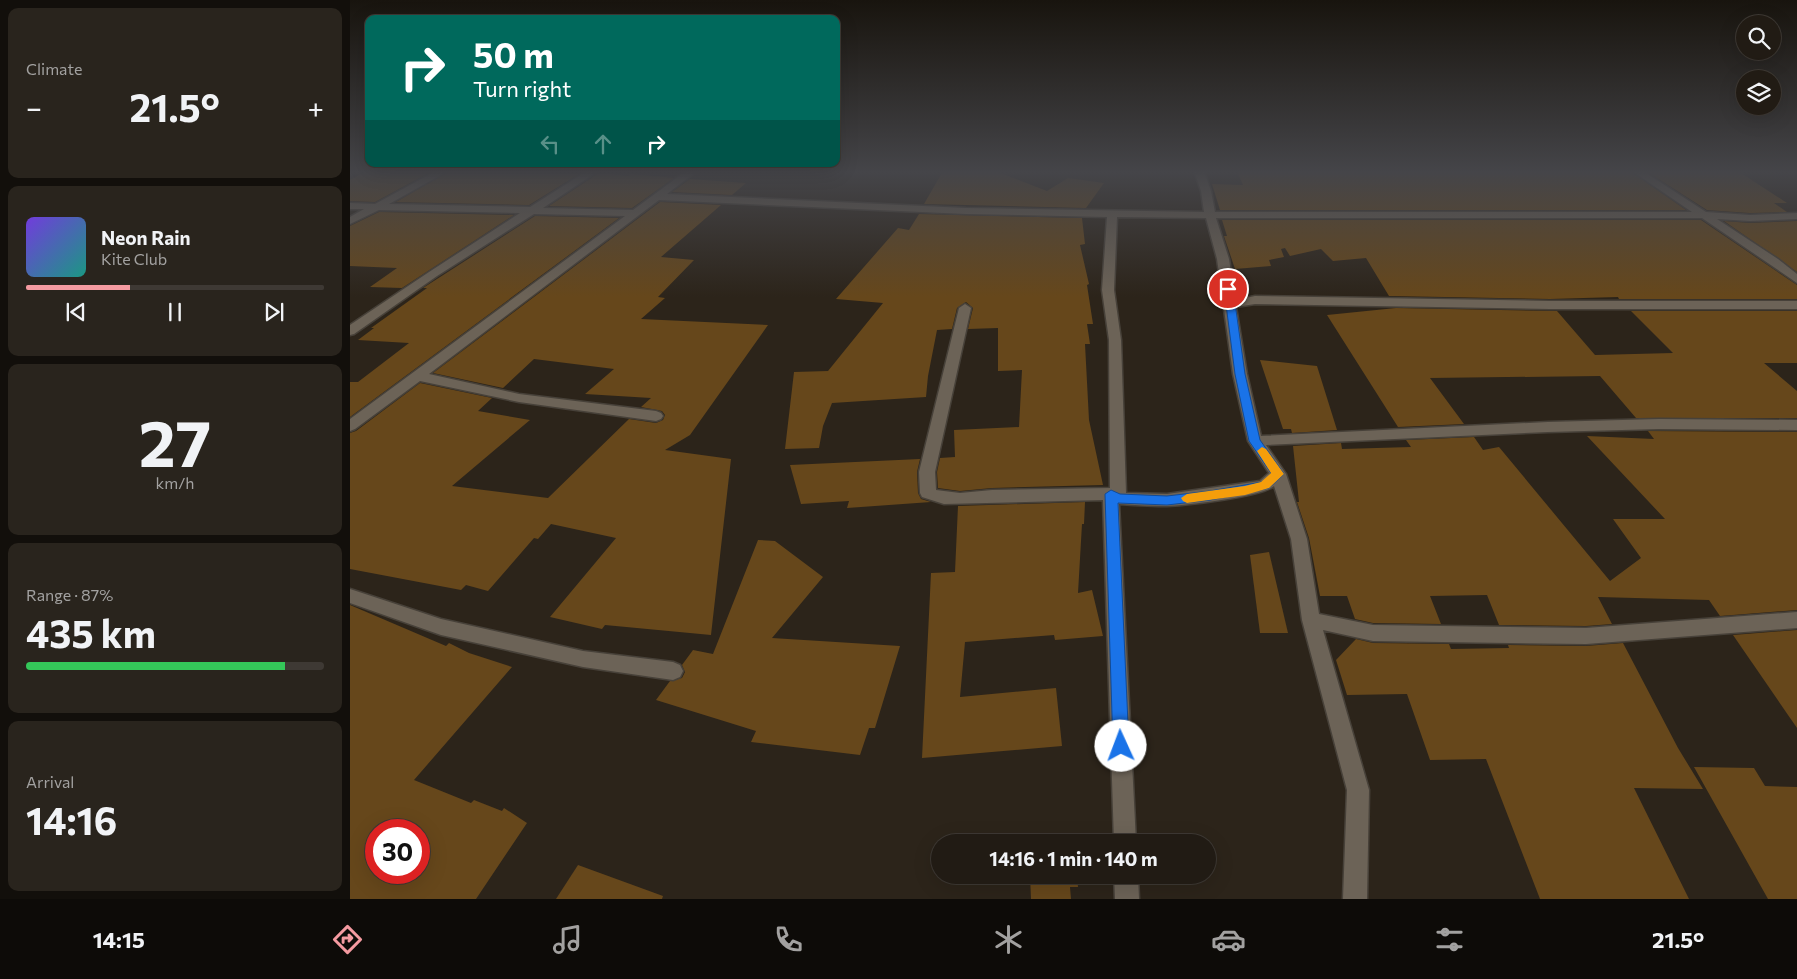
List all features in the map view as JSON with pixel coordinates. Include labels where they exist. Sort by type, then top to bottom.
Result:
[{"type":"street","points":[[350,221],[364,213]]},
{"type":"street","points":[[350,331],[432,274],[528,213]]},
{"type":"street","points":[[350,426],[487,322],[636,213]]},
{"type":"street","points":[[1061,213],[1210,215],[1704,215],[1750,218],[1797,216]]},
{"type":"street","points":[[1701,213],[1774,261],[1797,280]]},
{"type":"street","points":[[1112,214],[1108,290],[1115,340],[1115,496],[1125,834]]},
{"type":"street","points":[[1210,215],[1221,249],[1231,304],[1240,374],[1255,441],[1278,474],[1299,539],[1311,620],[1358,790],[1355,899]]},
{"type":"street","points":[[1231,304],[1255,300],[1550,305],[1797,305]]},
{"type":"street","points":[[965,308],[927,472],[928,493],[941,499],[951,500],[990,496],[1115,496],[1167,500],[1245,490],[1265,485],[1278,474]]},
{"type":"street","points":[[418,376],[519,398],[656,416]]},
{"type":"street","points":[[1255,441],[1548,427],[1659,424],[1797,425]]},
{"type":"street","points":[[350,596],[441,627],[583,659],[673,671]]},
{"type":"street","points":[[1311,620],[1373,633],[1586,636],[1797,620]]},
{"type":"street","points":[[1126,884],[1127,899]]},
{"type":"building","points":[[377,213],[514,215],[402,288],[370,287],[397,268],[350,266],[350,226]]},
{"type":"building","points":[[645,213],[712,213],[661,257],[694,260],[658,297],[665,298],[641,319],[768,325],[690,435],[665,450],[731,459],[711,635],[605,625],[602,629],[550,617],[616,538],[551,524],[538,539],[534,538],[488,591],[466,585],[461,590],[350,569],[350,433],[356,431],[420,383],[492,398],[478,411],[530,420],[452,486],[548,498],[629,419],[656,423],[663,420],[665,415],[662,411],[641,407],[651,398],[585,394],[614,369],[534,359],[503,388],[433,373]]},
{"type":"building","points":[[919,214],[1082,218],[1085,244],[1080,245],[1089,284],[1087,285],[1093,324],[1087,324],[1090,344],[1085,344],[1089,420],[1103,485],[992,488],[960,491],[938,488],[937,472],[940,458],[955,457],[954,430],[1019,427],[1022,370],[998,371],[998,328],[968,329],[973,308],[966,302],[957,308],[952,329],[937,330],[926,397],[832,403],[823,426],[819,448],[785,449],[794,372],[828,371],[883,303],[836,299],[898,228],[909,230]]},
{"type":"building","points":[[535,216],[619,218],[350,417],[350,382],[358,382],[409,343],[358,340],[374,328],[371,328],[427,288],[423,288]]},
{"type":"building","points":[[1222,220],[1701,220],[1797,285],[1797,299],[1619,299],[1618,297],[1550,299],[1389,296],[1366,258],[1333,261],[1321,249],[1290,256],[1285,248],[1281,249],[1284,257],[1269,260],[1271,266],[1235,269],[1224,236],[1227,236]]},
{"type":"building","points":[[1724,221],[1750,223],[1797,221],[1797,272]]},
{"type":"building","points":[[1396,308],[1557,311],[1595,355],[1673,353],[1631,311],[1797,311],[1797,363],[1764,363],[1797,391],[1797,418],[1636,418],[1600,376],[1430,378],[1464,424],[1398,427],[1327,315]]},
{"type":"building","points":[[1260,360],[1317,366],[1337,430],[1292,433],[1291,429],[1283,429]]},
{"type":"building","points":[[1648,431],[1797,432],[1797,610],[1720,616],[1709,600],[1598,597],[1612,624],[1586,626],[1499,625],[1487,595],[1430,596],[1441,624],[1373,623],[1355,619],[1347,596],[1320,596],[1309,538],[1297,502],[1299,502],[1293,446],[1341,443],[1342,449],[1411,447],[1406,440],[1474,437],[1483,450],[1499,447],[1610,581],[1641,558],[1613,519],[1665,519],[1587,436],[1654,439]]},
{"type":"building","points":[[920,459],[917,472],[918,493],[921,499],[931,502],[847,508],[849,501],[801,504],[790,465]]},
{"type":"building","points":[[1085,502],[1078,593],[1092,590],[1103,636],[1055,640],[1054,635],[965,642],[960,697],[1056,688],[1062,746],[922,758],[931,573],[955,572],[958,506]]},
{"type":"building","points":[[758,540],[775,541],[823,577],[772,638],[900,646],[875,728],[869,728],[860,755],[751,742],[756,731],[656,700],[670,681],[682,678],[685,672],[682,665],[693,650],[713,654]]},
{"type":"building","points":[[1269,552],[1288,633],[1260,633],[1250,555]]},
{"type":"building","points":[[350,605],[446,646],[449,643],[469,653],[512,667],[414,780],[471,803],[474,800],[502,811],[504,808],[527,823],[476,899],[350,899]]},
{"type":"building","points":[[1797,630],[1797,728],[1733,635]]},
{"type":"building","points":[[1356,639],[1373,643],[1449,644],[1451,649],[1509,648],[1508,645],[1586,646],[1623,643],[1678,748],[1703,789],[1634,788],[1689,899],[1540,899],[1486,759],[1430,760],[1407,694],[1347,695],[1336,660]]},
{"type":"building","points":[[1694,767],[1754,768],[1765,786],[1797,787],[1797,899],[1768,899]]},
{"type":"building","points":[[578,865],[663,896],[662,899],[556,899]]},
{"type":"building","points":[[1030,884],[1078,884],[1078,887],[1070,887],[1071,899],[1031,899]]},
{"type":"slow traffic","points":[[1187,498],[1210,496],[1265,485],[1278,474],[1262,451]]},
{"type":"route","points":[[1121,746],[1111,494],[1118,498],[1167,500],[1210,496],[1265,485],[1278,474],[1255,441],[1240,374],[1228,289]]}]
